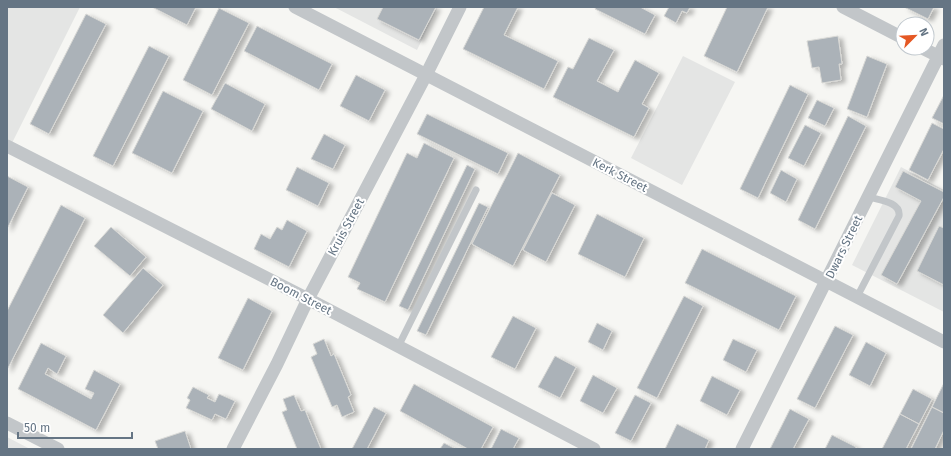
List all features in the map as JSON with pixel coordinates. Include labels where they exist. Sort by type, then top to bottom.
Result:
[{"type":"street","name":"Kerk Street","points":[[296,7],[944,342]]},
{"type":"street","name":"Kruis Street","points":[[234,449],[308,300],[460,7]]},
{"type":"street","points":[[843,7],[895,34]]},
{"type":"street","name":"Dwars Street","points":[[742,449],[942,54]]},
{"type":"street","name":"Boom Street","points":[[7,146],[308,300],[594,449]]},
{"type":"street","points":[[7,422],[58,449]]},
{"type":"lane","points":[[398,347],[476,190]]},
{"type":"lane","points":[[857,298],[900,212],[898,208],[892,204],[869,197]]},
{"type":"shaded area","points":[[7,7],[80,7],[7,153]]},
{"type":"shaded area","points":[[334,7],[438,7],[417,50]]},
{"type":"shaded area","points":[[683,56],[735,82],[682,185],[631,158]]},
{"type":"shaded area","points":[[901,167],[944,190],[944,312],[852,265]]},
{"type":"shaded area","points":[[7,437],[30,449],[7,449]]},
{"type":"building","points":[[152,7],[196,7],[187,25]]},
{"type":"building","points":[[383,7],[436,7],[419,40],[377,19]]},
{"type":"building","points":[[484,7],[518,7],[504,35],[558,61],[544,89],[463,49]]},
{"type":"building","points":[[596,7],[640,7],[655,15],[645,34],[595,9]]},
{"type":"building","points":[[669,7],[690,7],[687,13],[682,11],[676,23],[664,16]]},
{"type":"building","points":[[727,7],[768,7],[737,72],[704,56]]},
{"type":"building","points":[[904,7],[934,7],[930,16],[922,16]]},
{"type":"building","points":[[219,8],[249,23],[212,95],[183,80]]},
{"type":"building","points":[[86,14],[106,24],[49,134],[30,124]]},
{"type":"building","points":[[257,26],[332,64],[319,90],[244,51]]},
{"type":"building","points":[[838,36],[842,64],[839,64],[841,80],[822,83],[819,67],[812,68],[807,41]]},
{"type":"building","points":[[589,38],[614,50],[597,81],[618,92],[635,60],[659,73],[642,104],[649,108],[634,137],[553,97],[568,67],[573,69]]},
{"type":"building","points":[[149,46],[169,56],[113,166],[93,156]]},
{"type":"building","points":[[867,56],[887,64],[867,117],[847,109]]},
{"type":"building","points":[[356,75],[385,90],[369,121],[340,106]]},
{"type":"building","points":[[225,83],[265,104],[252,131],[211,109]]},
{"type":"building","points":[[790,85],[808,94],[758,198],[740,189]]},
{"type":"building","points":[[163,91],[203,111],[172,173],[132,153]]},
{"type":"building","points":[[944,95],[944,124],[932,118]]},
{"type":"building","points":[[817,100],[834,108],[825,126],[808,118]]},
{"type":"building","points":[[427,114],[508,153],[498,174],[417,134]]},
{"type":"building","points":[[848,116],[866,126],[815,229],[798,220]]},
{"type":"building","points":[[932,123],[944,129],[944,149],[928,180],[909,170]]},
{"type":"building","points":[[805,125],[821,133],[804,166],[788,158]]},
{"type":"building","points":[[324,134],[345,145],[333,169],[311,159]]},
{"type":"building","points":[[424,143],[454,158],[385,302],[357,289],[360,283],[348,277],[407,153],[417,158]]},
{"type":"building","points":[[518,153],[560,175],[513,266],[472,244]]},
{"type":"building","points":[[467,165],[475,169],[408,310],[399,306]]},
{"type":"building","points":[[297,167],[329,183],[318,206],[286,190]]},
{"type":"building","points":[[781,170],[797,179],[786,202],[770,193]]},
{"type":"building","points":[[903,171],[944,192],[944,197],[897,284],[881,275],[921,201],[895,187]]},
{"type":"building","points":[[7,176],[28,187],[7,229]]},
{"type":"building","points":[[552,193],[575,205],[546,262],[523,250]]},
{"type":"building","points":[[479,203],[488,207],[426,335],[417,331]]},
{"type":"building","points":[[61,205],[85,218],[7,370],[7,311]]},
{"type":"building","points":[[597,214],[644,238],[625,277],[578,254]]},
{"type":"building","points":[[287,220],[307,231],[289,267],[254,249],[261,234],[270,239],[277,227],[282,230]]},
{"type":"building","points":[[939,226],[944,228],[944,285],[917,271]]},
{"type":"building","points":[[111,227],[146,257],[130,276],[94,246]]},
{"type":"building","points":[[702,249],[796,296],[779,330],[685,283]]},
{"type":"building","points":[[143,268],[163,285],[123,333],[103,315]]},
{"type":"building","points":[[684,296],[703,306],[657,398],[637,388]]},
{"type":"building","points":[[248,298],[272,311],[243,370],[218,358]]},
{"type":"building","points":[[513,316],[536,328],[515,369],[491,357]]},
{"type":"building","points":[[597,323],[612,331],[603,350],[588,342]]},
{"type":"building","points":[[835,326],[853,335],[815,408],[797,399]]},
{"type":"building","points":[[324,339],[331,356],[334,354],[351,395],[348,397],[354,412],[342,417],[337,405],[332,407],[311,357],[317,354],[313,344]]},
{"type":"building","points":[[733,339],[757,350],[746,372],[723,360]]},
{"type":"building","points":[[866,342],[886,353],[870,386],[849,375]]},
{"type":"building","points":[[41,343],[66,356],[57,374],[48,368],[45,374],[91,399],[94,393],[85,389],[94,370],[120,384],[96,430],[18,389]]},
{"type":"building","points":[[555,356],[576,367],[560,398],[538,387]]},
{"type":"building","points":[[593,375],[617,388],[603,413],[580,401]]},
{"type":"building","points":[[712,376],[740,390],[727,415],[700,401]]},
{"type":"building","points":[[944,383],[944,413],[932,407]]},
{"type":"building","points":[[414,384],[493,427],[481,449],[468,449],[400,411]]},
{"type":"building","points":[[193,387],[209,395],[207,398],[215,402],[219,394],[235,401],[226,419],[215,414],[212,420],[186,408],[190,400],[187,398]]},
{"type":"building","points":[[913,389],[932,399],[919,424],[900,414]]},
{"type":"building","points":[[294,395],[301,411],[305,410],[321,449],[297,449],[282,412],[287,410],[283,399]]},
{"type":"building","points":[[635,395],[651,403],[631,441],[615,433]]},
{"type":"building","points":[[374,407],[386,413],[367,449],[352,449]]},
{"type":"building","points":[[932,407],[944,413],[944,430],[935,449],[911,449]]},
{"type":"building","points":[[790,409],[809,419],[793,449],[770,449]]},
{"type":"building","points":[[900,414],[919,424],[906,449],[882,449]]},
{"type":"building","points":[[677,424],[709,440],[705,449],[665,449]]},
{"type":"building","points":[[501,429],[519,438],[513,449],[491,449]]},
{"type":"building","points":[[185,431],[191,449],[158,449],[155,441]]},
{"type":"building","points":[[832,435],[856,447],[855,449],[825,449]]},
{"type":"building","points":[[444,443],[456,449],[440,449]]}]
